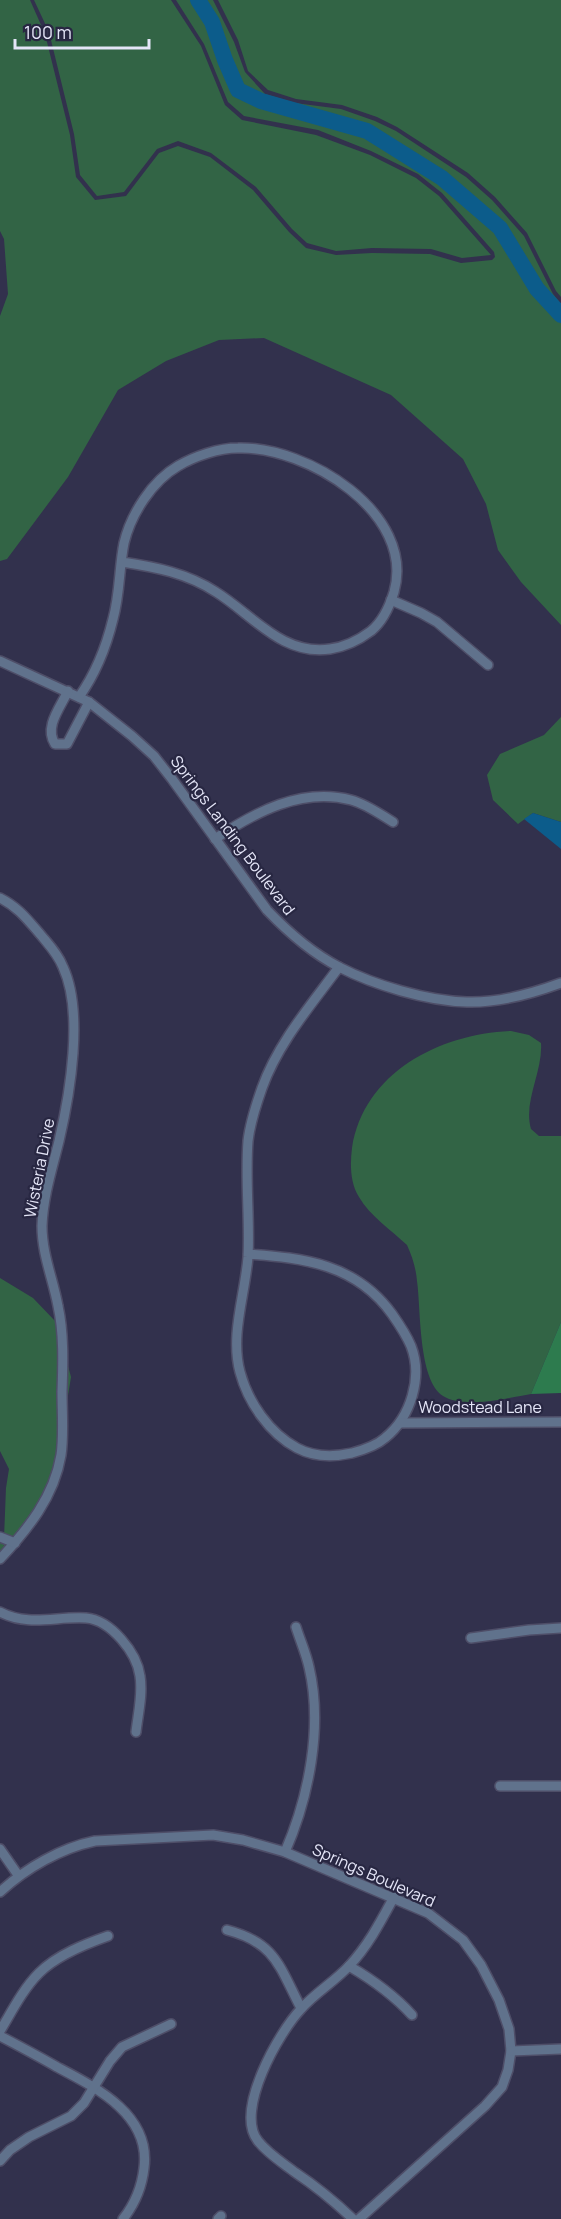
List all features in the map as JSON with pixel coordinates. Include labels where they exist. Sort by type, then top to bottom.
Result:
[{"type":"street","points":[[79,698],[92,679],[114,618],[124,542],[147,495],[178,466],[219,450],[239,448],[278,452],[316,467],[346,487],[376,517],[394,547],[398,564],[391,600],[372,630],[354,642],[331,649],[304,649],[284,642],[216,591],[195,580],[174,572],[122,562]]},
{"type":"street","points":[[391,600],[437,622],[489,665]]},
{"type":"street","name":"Springs Landing Boulevard","points":[[0,661],[89,702],[132,736],[154,756],[267,910],[284,927],[339,967],[406,992],[437,999],[466,1002],[509,998],[561,983]]},
{"type":"street","points":[[68,691],[50,729],[50,737],[55,744],[67,744],[89,702]]},
{"type":"street","points":[[215,839],[243,820],[268,808],[311,798],[334,797],[353,800],[393,822]]},
{"type":"street","name":"Wisteria Drive","points":[[0,898],[18,908],[58,955],[69,984],[74,1038],[67,1100],[44,1204],[42,1228],[44,1249],[60,1323],[63,1379],[61,1453],[57,1472],[47,1497],[36,1516],[0,1559]]},
{"type":"street","points":[[248,1254],[315,1261],[338,1270],[360,1283],[390,1311],[403,1329],[415,1364],[412,1397],[400,1423],[384,1439],[364,1450],[342,1455],[314,1454],[297,1448],[267,1422],[247,1391],[240,1372],[237,1354],[237,1333],[248,1254],[248,1140],[253,1117],[272,1064],[339,967]]},
{"type":"street","name":"Woodstead Lane","points":[[400,1423],[561,1422]]},
{"type":"street","points":[[0,1537],[15,1543]]},
{"type":"street","points":[[0,1612],[20,1621],[87,1618],[105,1624],[121,1641],[138,1665],[141,1686],[136,1731]]},
{"type":"street","points":[[285,1852],[299,1815],[312,1753],[314,1709],[312,1686],[309,1666],[296,1627]]},
{"type":"street","points":[[471,1638],[561,1628]]},
{"type":"street","points":[[500,1786],[561,1786]]},
{"type":"street","name":"Springs Boulevard","points":[[0,1892],[18,1875],[78,1845],[95,1841],[213,1835],[243,1840],[285,1852],[394,1897],[428,1913],[463,1940],[499,2000],[509,2029],[511,2050],[502,2086],[486,2106],[359,2219]]},
{"type":"street","points":[[0,1849],[18,1875]]},
{"type":"street","points":[[353,2219],[333,2200],[269,2153],[256,2140],[252,2131],[250,2106],[285,2029],[301,2008],[350,1966],[370,1939],[394,1897]]},
{"type":"street","points":[[227,1930],[247,1935],[267,1949],[301,2008]]},
{"type":"street","points":[[0,2031],[24,1992],[40,1972],[83,1945],[108,1936]]},
{"type":"street","points":[[350,1966],[396,1997],[412,2015]]},
{"type":"street","points":[[0,2161],[10,2150],[29,2137],[71,2116],[84,2103],[110,2061],[122,2047],[171,2024]]},
{"type":"street","points":[[0,2036],[94,2086],[118,2104],[132,2120],[142,2139],[146,2156],[143,2177],[137,2194],[123,2219]]},
{"type":"street","points":[[511,2050],[561,2049]]},
{"type":"green space","points":[[0,0],[30,0],[45,34],[70,135],[76,177],[95,200],[126,196],[159,153],[178,146],[210,157],[253,190],[306,248],[336,255],[430,254],[461,263],[492,260],[495,257],[494,252],[442,193],[418,174],[371,151],[318,130],[244,116],[228,102],[204,44],[176,0],[213,0],[234,42],[245,72],[265,94],[295,103],[341,109],[375,121],[396,131],[466,177],[492,200],[524,236],[553,294],[561,304],[561,625],[521,582],[498,550],[486,504],[463,459],[391,395],[264,338],[219,340],[166,361],[118,390],[68,477],[7,559],[0,561],[0,316],[8,294],[4,239],[0,231]]},
{"type":"green space","points":[[34,0],[171,0],[201,46],[225,105],[242,120],[316,135],[370,155],[416,178],[439,196],[491,255],[462,258],[431,249],[372,248],[336,251],[307,243],[256,187],[211,153],[178,141],[157,149],[124,192],[97,196],[80,175],[74,134],[49,32]]},
{"type":"green space","points":[[218,0],[561,0],[561,297],[527,233],[495,197],[468,173],[397,127],[377,117],[342,105],[296,99],[268,90],[248,71],[238,40]]},
{"type":"green space","points":[[561,717],[561,822],[533,813],[518,824],[493,800],[487,775],[500,754],[544,735]]},
{"type":"green space","points":[[511,1031],[529,1035],[541,1043],[539,1065],[529,1108],[531,1129],[539,1136],[561,1136],[561,1322],[531,1394],[499,1400],[462,1402],[443,1396],[435,1388],[429,1375],[422,1343],[415,1267],[412,1258],[407,1245],[375,1217],[359,1197],[351,1173],[352,1148],[359,1121],[372,1098],[389,1078],[409,1062],[433,1049],[458,1040]]},
{"type":"green space","points":[[0,1278],[33,1298],[56,1322],[71,1377],[56,1470],[47,1506],[0,1563],[0,1542],[4,1538],[9,1469],[0,1451]]},
{"type":"green space","points":[[561,1322],[561,1393],[531,1394]]},
{"type":"water","points":[[533,813],[561,822],[561,849],[524,819]]},
{"type":"waterway","points":[[198,0],[212,22],[238,90],[261,101],[367,131],[442,178],[500,228],[537,289],[561,315]]}]
